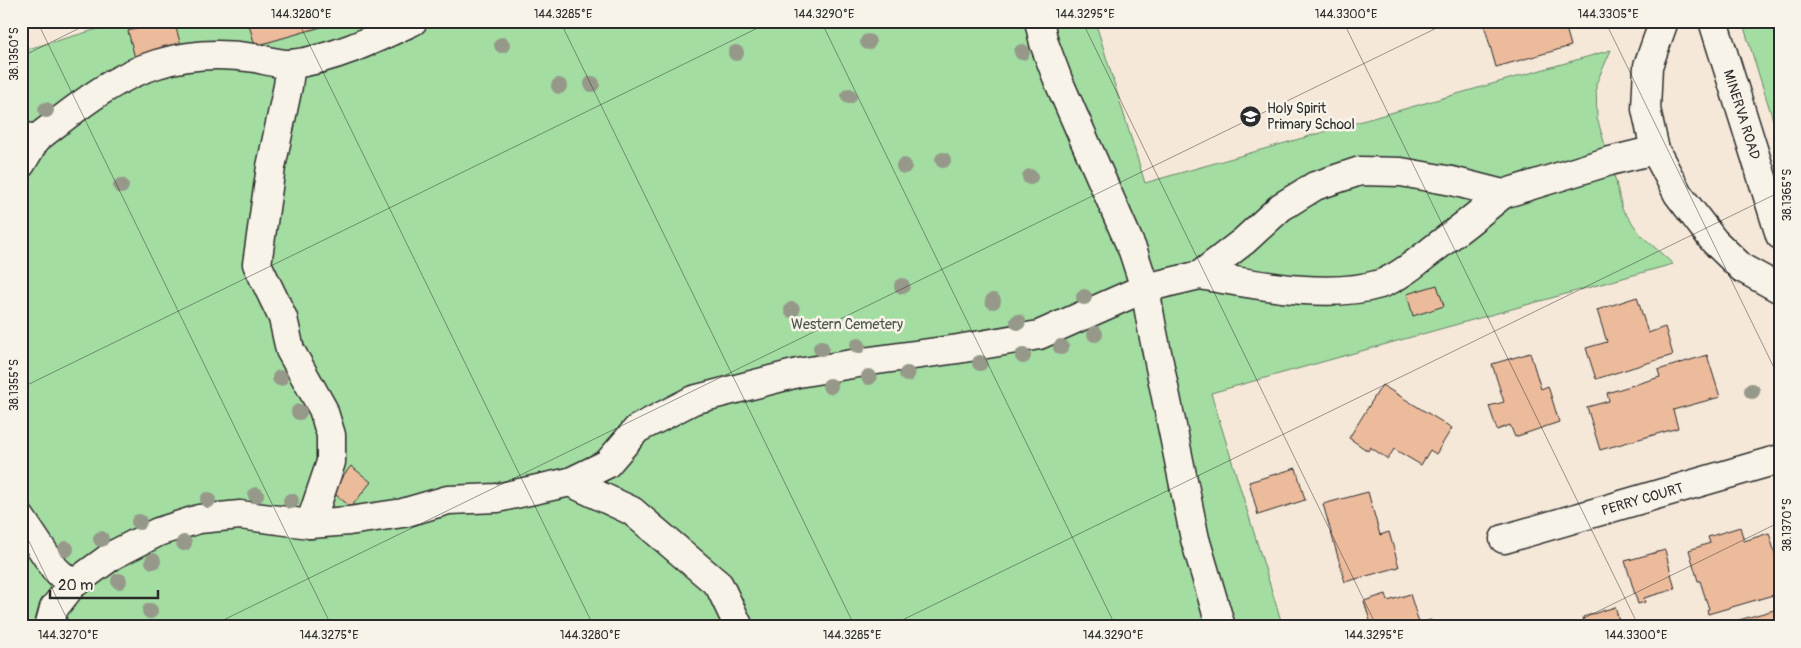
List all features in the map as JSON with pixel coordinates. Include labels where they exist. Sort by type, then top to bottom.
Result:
[{"type":"street","points":[[21,164],[29,138],[102,89],[129,74],[158,63],[216,54],[290,64],[333,54],[380,37],[413,21]]},
{"type":"street","points":[[1039,21],[1044,43],[1058,80],[1133,251],[1145,288],[1195,539],[1221,627]]},
{"type":"street","points":[[1664,21],[1648,66],[1646,109],[1655,150],[1678,194],[1714,242],[1742,268],[1780,288]]},
{"type":"street","name":"MINERVA ROAD","points":[[1713,21],[1780,234]]},
{"type":"street","points":[[290,64],[288,86],[271,167],[256,264],[283,318],[290,350],[323,408],[331,435],[331,462],[310,524]]},
{"type":"street","points":[[49,627],[54,608],[72,585],[113,555],[158,532],[199,519],[240,515],[310,524],[350,521],[402,513],[448,500],[497,498],[570,482],[607,464],[637,429],[693,400],[798,373],[1039,335],[1145,288],[1200,275],[1268,286],[1308,290],[1349,289],[1381,283],[1410,267],[1503,194],[1610,161],[1655,150]]},
{"type":"street","points":[[1200,275],[1244,241],[1281,207],[1316,186],[1360,171],[1401,172],[1503,194]]},
{"type":"street","name":"PERRY COURT","points":[[1504,539],[1780,459]]},
{"type":"street","points":[[570,482],[632,511],[719,585],[739,627]]},
{"type":"street","points":[[21,518],[55,568],[72,585]]},
{"type":"green space","name":"Western Cemetery","points":[[126,21],[1095,21],[1145,183],[1611,50],[1596,84],[1597,118],[1622,209],[1641,235],[1673,264],[1211,393],[1283,627],[21,627],[21,51]]},
{"type":"green space","points":[[1742,21],[1780,21],[1780,142]]},
{"type":"building","points":[[163,21],[174,21],[182,49],[136,62],[128,31]]},
{"type":"building","points":[[248,21],[334,21],[335,23],[255,46]]},
{"type":"building","points":[[1483,21],[1564,21],[1571,46],[1496,67]]},
{"type":"building","points":[[1437,285],[1444,306],[1413,316],[1407,294]]},
{"type":"building","points":[[1637,297],[1648,333],[1665,327],[1673,355],[1596,379],[1586,348],[1607,342],[1597,310]]},
{"type":"building","points":[[1530,353],[1541,389],[1548,386],[1559,422],[1515,437],[1510,425],[1497,430],[1489,406],[1504,402],[1492,364]]},
{"type":"building","points":[[1707,355],[1720,397],[1673,410],[1678,428],[1600,450],[1587,407],[1609,401],[1607,393],[1660,377],[1658,370]]},
{"type":"building","points":[[1382,385],[1452,428],[1436,454],[1430,450],[1421,465],[1394,449],[1388,459],[1370,447],[1368,451],[1349,438]]},
{"type":"building","points":[[351,466],[371,482],[351,507],[331,491]]},
{"type":"building","points":[[1296,468],[1305,500],[1258,515],[1249,482]]},
{"type":"building","points":[[1368,492],[1380,535],[1389,532],[1399,567],[1345,582],[1323,504]]},
{"type":"building","points":[[1740,527],[1744,541],[1769,533],[1778,564],[1780,564],[1780,593],[1708,614],[1707,610],[1709,609],[1689,550],[1710,543],[1708,537]]},
{"type":"building","points":[[1665,550],[1675,589],[1644,598],[1645,602],[1638,604],[1625,561]]},
{"type":"building","points":[[1386,594],[1388,601],[1410,594],[1419,623],[1431,620],[1433,627],[1372,627],[1364,601]]},
{"type":"building","points":[[1615,607],[1621,627],[1586,627],[1583,617]]},
{"type":"building","points":[[1774,610],[1779,627],[1725,627],[1725,624]]},
{"type":"place","name":"Holy Spirit Primary School","points":[[1251,116]]}]
